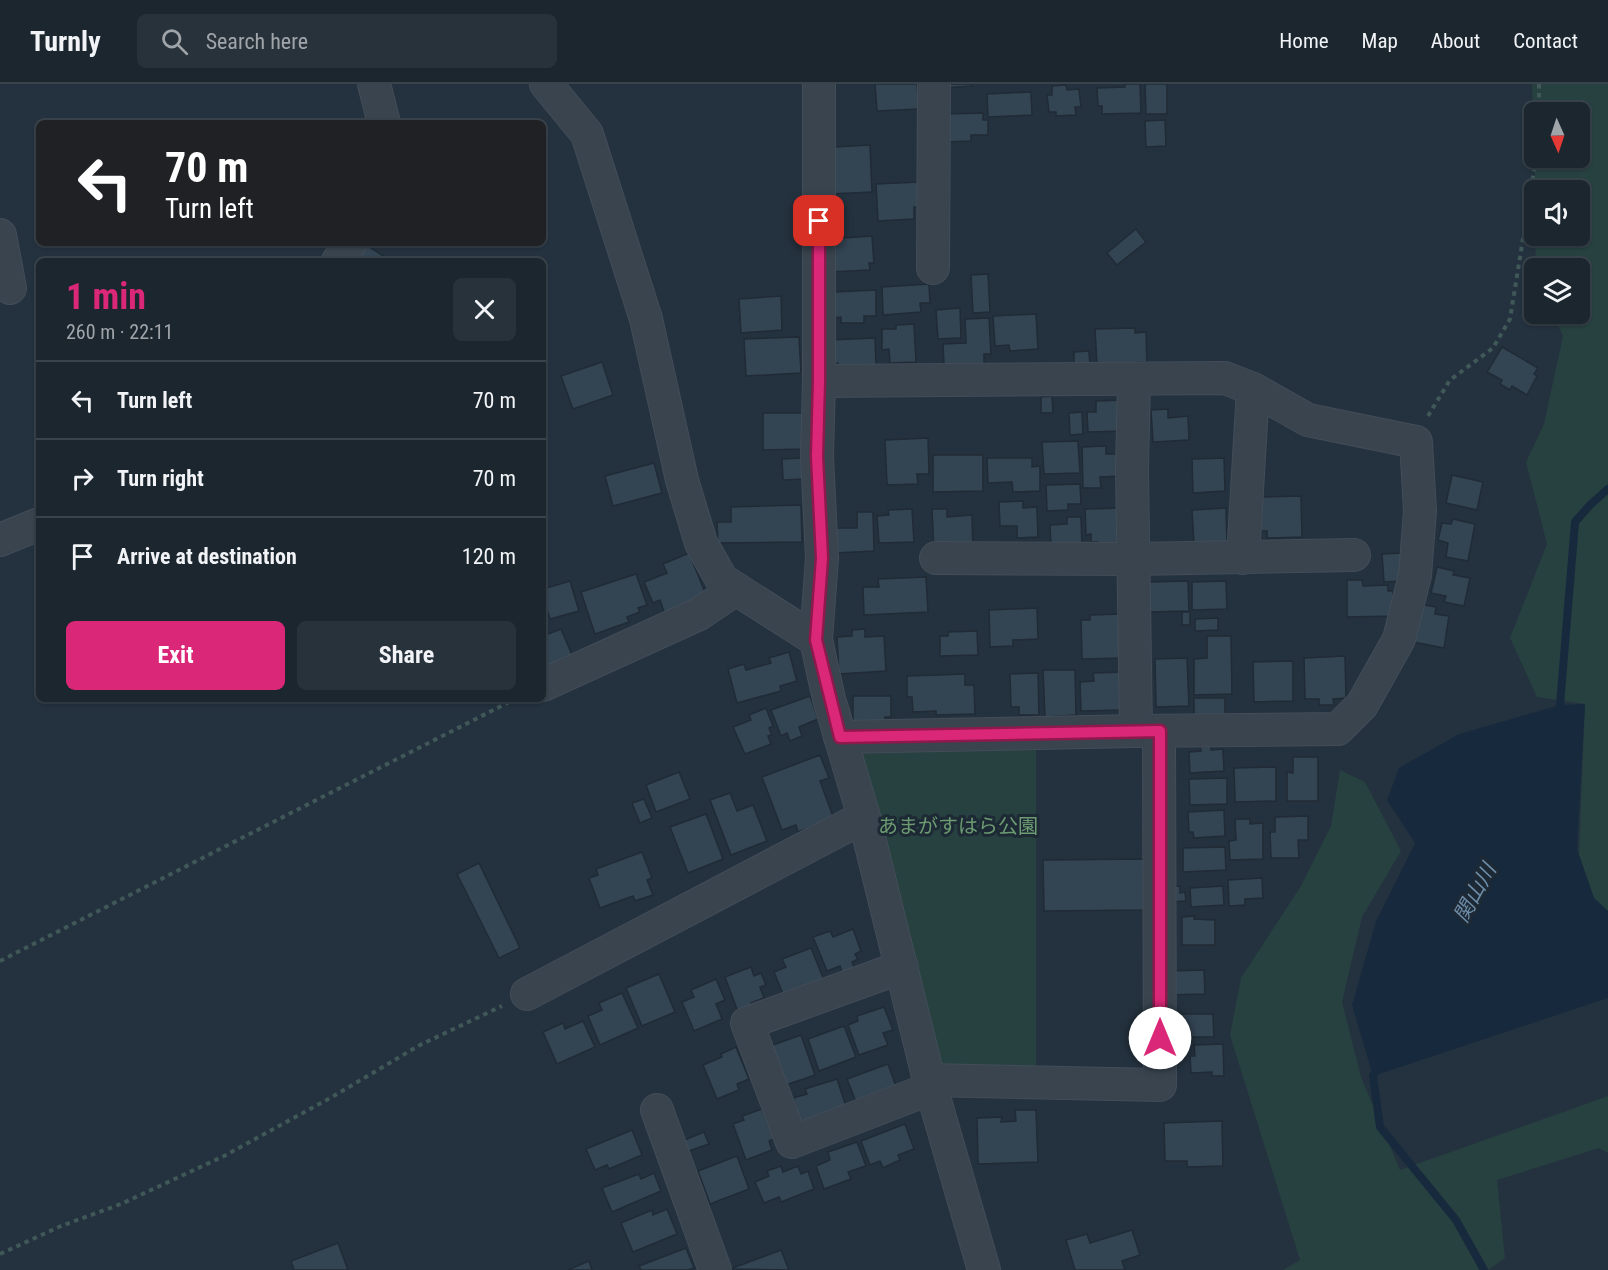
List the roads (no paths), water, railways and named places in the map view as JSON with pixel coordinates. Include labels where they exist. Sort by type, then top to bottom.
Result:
[{"type":"street","points":[[374,84],[383,120]]},
{"type":"street","points":[[546,84],[587,134],[646,320],[682,480],[701,543],[722,580],[816,640]]},
{"type":"street","points":[[819,84],[817,456],[822,558],[816,640],[840,737],[864,817],[931,1084],[984,1270]]},
{"type":"street","points":[[933,268],[934,84]]},
{"type":"street","points":[[0,235],[10,288]]},
{"type":"street","points":[[819,381],[1225,378],[1253,389],[1308,420],[1416,442],[1420,511],[1415,574],[1399,639],[1362,705],[1338,729],[840,737]]},
{"type":"street","points":[[902,967],[747,1023],[792,1142],[931,1084],[1160,1085],[1148,731],[1134,559],[1132,469],[1134,379]]},
{"type":"street","points":[[1243,558],[1253,389]]},
{"type":"street","points":[[0,540],[36,525]]},
{"type":"street","points":[[936,558],[1134,559],[1354,555]]},
{"type":"street","points":[[546,684],[699,614],[736,589]]},
{"type":"street","points":[[526,994],[864,817]]},
{"type":"street","points":[[657,1110],[715,1270]]},
{"type":"water","points":[[1585,704],[1577,849],[1594,898],[1608,911],[1608,998],[1373,1076],[1352,1005],[1376,921],[1415,843],[1387,800],[1399,768],[1459,734],[1560,705]]},
{"type":"waterway","name":"関山川","points":[[1557,714],[1560,705],[1575,522],[1608,489]]},
{"type":"waterway","name":"関山川","points":[[1378,1067],[1373,1076],[1380,1127],[1456,1220],[1484,1270]]},
{"type":"park label","name":"あまがすはら公園","points":[[958,826]]}]
